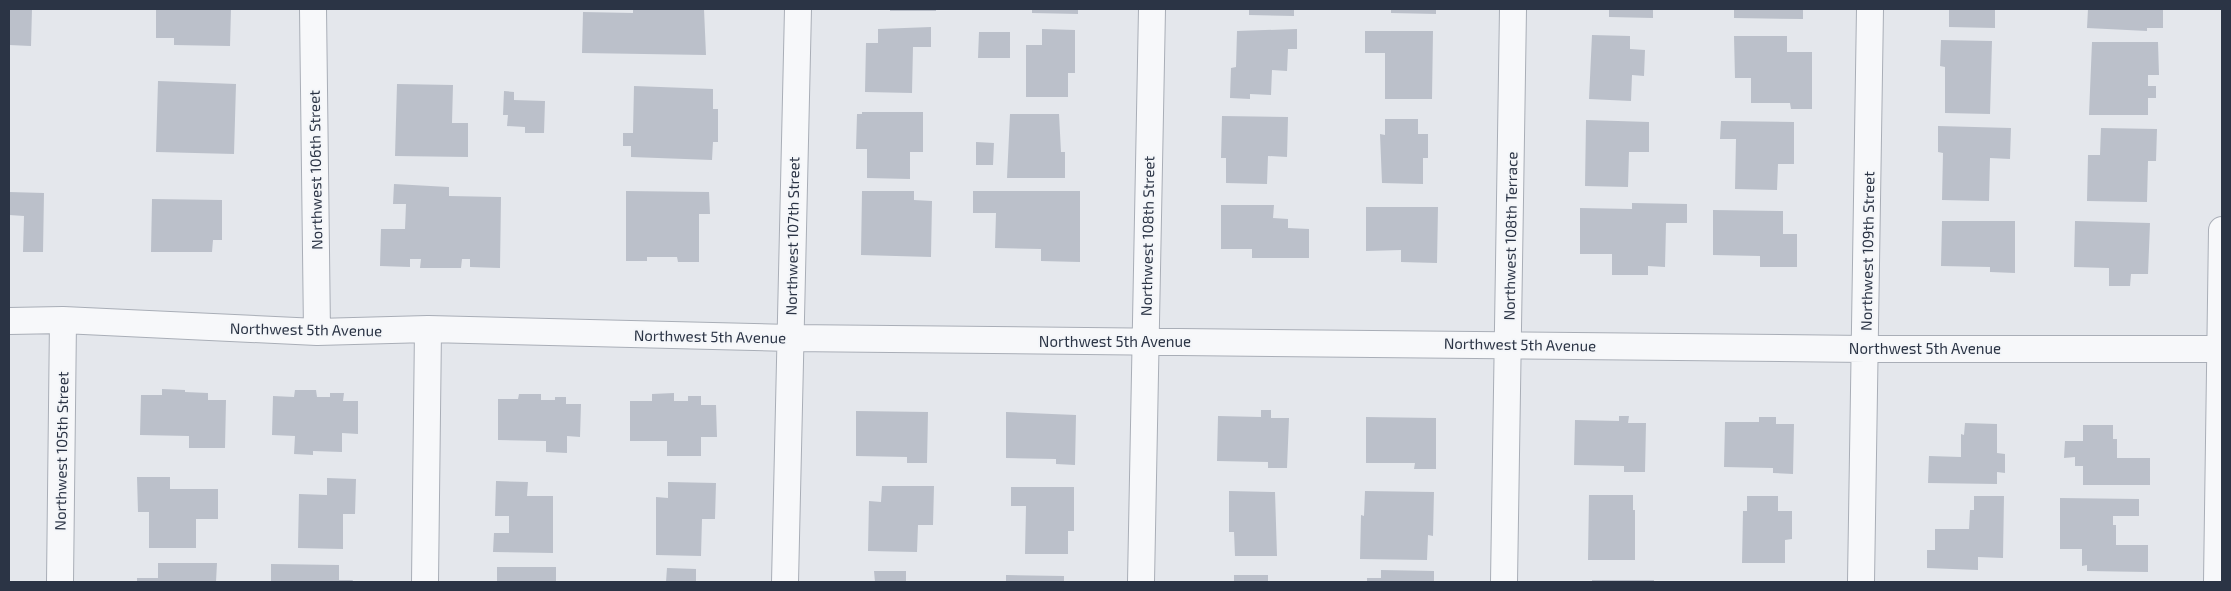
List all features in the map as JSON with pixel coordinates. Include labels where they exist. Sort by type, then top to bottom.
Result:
[{"type":"street","name":"Northwest 106th Street","points":[[313,9],[318,332]]},
{"type":"street","name":"Northwest 107th Street","points":[[785,582],[798,9]]},
{"type":"street","name":"Northwest 108th Street","points":[[1141,582],[1152,9]]},
{"type":"street","name":"Northwest 108th Terrace","points":[[1504,582],[1513,9]]},
{"type":"street","name":"Northwest 109th Street","points":[[1861,582],[1870,9]]},
{"type":"street","points":[[2217,582],[2222,230]]},
{"type":"street","name":"Northwest 5th Avenue","points":[[9,321],[62,320],[318,332],[428,329],[790,338],[1866,349],[2221,349]]},
{"type":"street","name":"Northwest 105th Street","points":[[60,582],[62,320]]},
{"type":"street","points":[[425,582],[428,329]]},
{"type":"building","points":[[9,9],[32,9],[31,46],[9,45]]},
{"type":"building","points":[[156,9],[231,9],[230,46],[174,45],[174,38],[156,38]]},
{"type":"building","points":[[633,9],[704,9],[706,55],[582,53],[583,12],[633,13]]},
{"type":"building","points":[[890,9],[936,9],[936,11],[890,11]]},
{"type":"building","points":[[1032,9],[1078,9],[1078,14],[1032,13]]},
{"type":"building","points":[[1249,9],[1294,9],[1294,16],[1249,15]]},
{"type":"building","points":[[1391,9],[1436,9],[1436,14],[1391,13]]},
{"type":"building","points":[[1609,9],[1653,9],[1653,18],[1609,17]]},
{"type":"building","points":[[1734,9],[1803,9],[1803,19],[1734,18]]},
{"type":"building","points":[[1949,9],[1995,9],[1995,28],[1949,27]]},
{"type":"building","points":[[2088,9],[2163,9],[2163,28],[2147,28],[2147,31],[2087,28]]},
{"type":"building","points":[[931,27],[931,47],[913,47],[912,93],[865,92],[866,43],[878,43],[878,29]]},
{"type":"building","points":[[1042,29],[1075,30],[1075,73],[1068,73],[1068,97],[1026,97],[1026,45],[1042,45]]},
{"type":"building","points":[[1297,29],[1297,49],[1288,49],[1287,71],[1272,70],[1271,95],[1250,94],[1250,99],[1230,98],[1231,68],[1236,67],[1237,31]]},
{"type":"building","points":[[1365,31],[1433,31],[1432,99],[1385,99],[1385,53],[1365,53]]},
{"type":"building","points":[[979,32],[1010,32],[1010,58],[978,58]]},
{"type":"building","points":[[1592,35],[1630,36],[1630,49],[1645,50],[1644,76],[1632,75],[1631,101],[1589,99]]},
{"type":"building","points":[[1734,36],[1787,36],[1787,52],[1812,52],[1812,109],[1791,109],[1790,103],[1751,103],[1751,78],[1735,78]]},
{"type":"building","points":[[1941,40],[1992,41],[1990,114],[1945,113],[1945,67],[1940,66]]},
{"type":"building","points":[[2092,42],[2158,42],[2159,75],[2148,75],[2148,86],[2156,86],[2156,98],[2148,98],[2148,115],[2089,115]]},
{"type":"building","points":[[158,81],[236,84],[234,154],[156,152]]},
{"type":"building","points":[[397,84],[453,85],[452,123],[468,123],[468,157],[395,156]]},
{"type":"building","points":[[634,86],[713,89],[713,109],[718,109],[718,142],[713,142],[712,160],[631,157],[631,146],[623,146],[623,133],[633,133]]},
{"type":"building","points":[[504,91],[514,92],[514,100],[545,101],[544,133],[525,133],[525,127],[507,126],[508,115],[503,115]]},
{"type":"building","points":[[862,112],[923,112],[923,152],[910,152],[910,179],[867,178],[867,149],[856,149],[857,114],[862,114]]},
{"type":"building","points":[[1010,114],[1059,114],[1061,152],[1065,152],[1065,178],[1007,178]]},
{"type":"building","points":[[1222,116],[1288,117],[1287,157],[1268,156],[1267,184],[1226,183],[1226,158],[1221,158]]},
{"type":"building","points":[[1385,119],[1418,119],[1418,134],[1428,134],[1428,158],[1423,158],[1423,184],[1382,183],[1380,134],[1385,135]]},
{"type":"building","points":[[1586,120],[1649,122],[1649,152],[1629,152],[1628,187],[1585,186]]},
{"type":"building","points":[[1721,121],[1794,122],[1794,164],[1778,164],[1777,190],[1735,189],[1736,139],[1720,139]]},
{"type":"building","points":[[1938,126],[2011,128],[2010,159],[1990,158],[1989,201],[1942,200],[1943,153],[1938,152]]},
{"type":"building","points":[[2101,128],[2157,129],[2156,161],[2148,161],[2147,202],[2087,201],[2088,155],[2100,155]]},
{"type":"building","points":[[976,142],[994,143],[993,165],[976,165]]},
{"type":"building","points":[[394,184],[449,187],[449,196],[501,197],[500,268],[470,267],[470,259],[462,259],[461,268],[420,268],[421,259],[410,259],[410,267],[380,266],[381,229],[405,229],[406,204],[393,204]]},
{"type":"building","points":[[626,191],[709,192],[710,214],[699,214],[699,262],[678,262],[677,257],[647,257],[647,261],[626,261]]},
{"type":"building","points":[[862,191],[914,191],[914,200],[932,201],[931,257],[861,255]]},
{"type":"building","points":[[973,191],[1080,191],[1080,262],[1041,261],[1041,249],[995,248],[996,213],[973,213]]},
{"type":"building","points":[[9,192],[44,193],[43,252],[23,252],[24,216],[9,215]]},
{"type":"building","points":[[152,199],[222,200],[222,240],[213,240],[212,252],[151,252]]},
{"type":"building","points":[[1632,203],[1687,204],[1687,223],[1666,223],[1665,267],[1648,266],[1648,275],[1612,275],[1612,254],[1580,254],[1580,208],[1632,209]]},
{"type":"building","points":[[1221,205],[1274,205],[1273,218],[1288,219],[1288,228],[1309,229],[1309,258],[1252,258],[1252,249],[1221,249]]},
{"type":"building","points":[[1366,207],[1438,207],[1437,263],[1401,262],[1401,250],[1366,251]]},
{"type":"building","points":[[1713,210],[1783,211],[1783,234],[1797,234],[1797,267],[1760,267],[1760,256],[1713,255]]},
{"type":"building","points":[[1942,221],[2015,221],[2015,273],[1990,272],[1990,267],[1941,266]]},
{"type":"building","points":[[2075,221],[2150,223],[2148,274],[2131,274],[2130,286],[2109,286],[2109,268],[2074,267]]},
{"type":"building","points":[[162,389],[208,393],[208,400],[226,400],[225,448],[189,448],[189,436],[140,435],[141,395],[162,395]]},
{"type":"building","points":[[295,390],[316,390],[317,397],[330,397],[330,393],[344,393],[343,401],[358,401],[358,434],[342,433],[342,452],[313,451],[313,455],[294,454],[295,436],[272,435],[273,396],[294,397]]},
{"type":"building","points":[[674,393],[674,401],[688,401],[688,396],[701,396],[701,405],[716,405],[717,437],[701,437],[701,456],[667,456],[667,441],[630,441],[630,401],[652,401],[652,394]]},
{"type":"building","points":[[519,394],[541,394],[541,400],[555,400],[555,397],[566,397],[566,404],[581,404],[580,437],[567,436],[567,453],[546,452],[546,441],[498,440],[498,399],[518,399]]},
{"type":"building","points":[[1261,410],[1271,410],[1271,418],[1289,418],[1287,468],[1268,468],[1268,462],[1217,461],[1218,416],[1261,417]]},
{"type":"building","points":[[856,411],[928,412],[927,463],[907,463],[907,457],[856,456]]},
{"type":"building","points":[[1006,412],[1076,415],[1075,465],[1056,464],[1056,459],[1006,458]]},
{"type":"building","points":[[1619,416],[1629,416],[1628,423],[1646,423],[1645,472],[1624,472],[1624,466],[1574,465],[1575,420],[1619,421]]},
{"type":"building","points":[[1366,417],[1436,418],[1436,469],[1414,469],[1415,463],[1366,463]]},
{"type":"building","points":[[1759,417],[1776,417],[1776,424],[1794,424],[1793,474],[1773,473],[1773,468],[1724,467],[1725,422],[1759,422]]},
{"type":"building","points":[[1965,423],[1997,424],[1997,453],[2005,454],[2005,473],[1997,472],[1997,484],[1928,483],[1929,456],[1961,457],[1961,434],[1964,435]]},
{"type":"building","points":[[2083,425],[2113,425],[2113,439],[2117,439],[2117,458],[2150,458],[2150,485],[2083,485],[2083,466],[2075,466],[2075,457],[2064,458],[2065,441],[2083,441]]},
{"type":"building","points":[[137,477],[170,477],[170,489],[218,489],[218,519],[196,519],[196,548],[149,548],[149,512],[138,512]]},
{"type":"building","points":[[327,478],[356,479],[355,514],[343,514],[343,549],[298,548],[299,494],[327,495]]},
{"type":"building","points":[[496,481],[528,482],[527,496],[553,496],[553,553],[493,552],[494,533],[509,533],[509,516],[495,516]]},
{"type":"building","points":[[668,482],[716,483],[715,519],[702,519],[701,556],[656,555],[656,497],[668,498]]},
{"type":"building","points":[[882,486],[934,486],[933,525],[918,525],[917,552],[868,551],[869,501],[881,502]]},
{"type":"building","points":[[1011,487],[1074,487],[1074,531],[1068,531],[1068,554],[1025,554],[1026,506],[1011,506]]},
{"type":"building","points":[[1229,491],[1275,492],[1277,556],[1235,556],[1234,532],[1229,532]]},
{"type":"building","points":[[1365,491],[1434,492],[1433,536],[1428,535],[1427,560],[1360,559],[1361,515],[1364,516]]},
{"type":"building","points":[[1589,495],[1633,495],[1633,510],[1635,510],[1635,560],[1588,560]]},
{"type":"building","points":[[1747,496],[1778,496],[1778,511],[1792,511],[1792,539],[1785,540],[1785,563],[1742,563],[1743,511],[1747,511]]},
{"type":"building","points":[[1974,496],[2004,496],[2003,558],[1978,557],[1978,570],[1927,568],[1927,550],[1935,550],[1935,529],[1969,529],[1970,510],[1974,510]]},
{"type":"building","points":[[2060,498],[2139,499],[2139,516],[2113,516],[2113,525],[2116,525],[2116,545],[2148,545],[2148,572],[2087,571],[2087,565],[2082,566],[2082,549],[2060,549]]},
{"type":"building","points":[[158,563],[217,563],[216,582],[137,582],[137,578],[158,578]]},
{"type":"building","points":[[271,564],[339,565],[339,580],[353,580],[352,582],[271,582]]},
{"type":"building","points":[[497,567],[556,567],[556,582],[497,582]]},
{"type":"building","points":[[667,568],[696,569],[696,582],[666,582]]},
{"type":"building","points":[[1381,570],[1434,571],[1434,582],[1367,582],[1367,578],[1381,578]]},
{"type":"building","points":[[874,571],[906,571],[906,582],[875,582]]},
{"type":"building","points":[[1006,575],[1064,576],[1064,582],[1006,582]]},
{"type":"building","points":[[1234,575],[1268,575],[1268,582],[1234,582]]},
{"type":"building","points":[[1592,580],[1654,580],[1654,582],[1592,582]]}]
